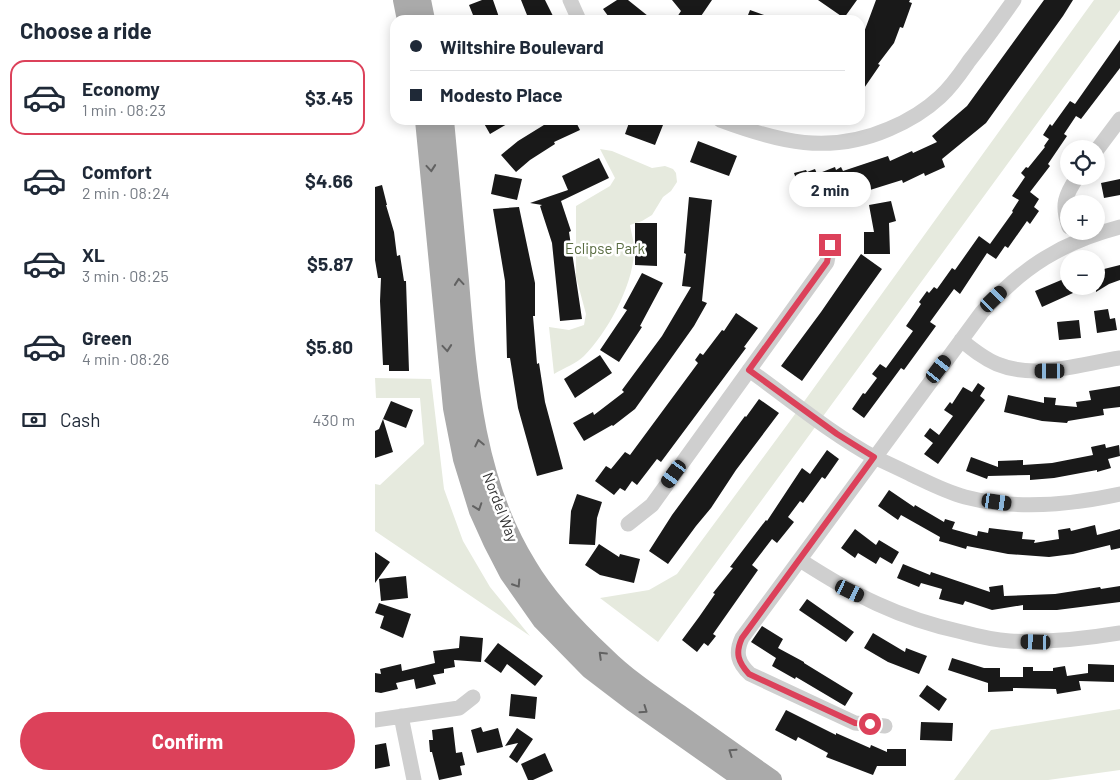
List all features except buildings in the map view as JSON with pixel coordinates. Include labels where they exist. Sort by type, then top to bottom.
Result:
[{"type":"main road","points":[[403,0],[406,15]]},
{"type":"main road","points":[[421,0],[424,15]]},
{"type":"main road","name":"Nordel Way","points":[[425,125],[453,408],[463,459],[479,511],[493,542],[523,594],[542,620],[577,657],[612,687],[744,780]]},
{"type":"main road","name":"Nordel Way","points":[[444,125],[471,407],[481,455],[495,501],[507,529],[538,584],[605,658],[642,688],[772,780]]},
{"type":"street","points":[[570,0],[577,15]]},
{"type":"street","points":[[735,125],[773,138],[812,144],[835,144],[883,132],[916,116],[941,96],[959,75],[1014,0]]},
{"type":"street","points":[[1104,140],[1120,118]]},
{"type":"street","points":[[1105,229],[1120,227]]},
{"type":"street","points":[[885,726],[855,723],[749,674],[739,660],[738,647],[742,638],[982,312],[1009,283],[1062,240]]},
{"type":"street","points":[[628,524],[652,505],[827,262],[830,245]]},
{"type":"street","points":[[961,340],[982,356],[997,364],[1029,371],[1050,371],[1120,358]]},
{"type":"street","points":[[749,370],[837,434],[874,457],[943,490],[966,497],[1033,505],[1065,504],[1120,494]]},
{"type":"street","points":[[800,560],[850,591],[889,610],[916,620],[969,634],[1008,641],[1036,642],[1065,641],[1120,633]]},
{"type":"street","points":[[375,720],[459,708],[473,698]]},
{"type":"street","points":[[401,716],[414,780]]},
{"type":"green space","points":[[1094,0],[1120,0],[1120,10],[658,642],[600,598],[649,590],[677,574]]},
{"type":"green space","name":"Eclipse Park","points":[[600,149],[612,151],[652,168],[665,166],[673,169],[676,173],[677,182],[671,191],[663,197],[652,215],[630,225],[634,248],[630,276],[611,320],[593,346],[581,359],[554,374],[549,327],[569,330],[584,325],[586,314],[576,277],[576,206],[610,186],[615,178]]},
{"type":"green space","points":[[375,378],[431,379],[444,489],[463,541],[490,587],[530,636],[375,531],[375,484],[380,485],[424,444],[420,398],[376,398]]},
{"type":"green space","points":[[1120,709],[1120,770],[1048,780],[954,780],[991,730]]},
{"type":"route","points":[[830,245],[827,262],[749,370],[837,434],[874,457],[742,638],[737,653],[743,667],[749,674],[855,723],[870,724]]}]
